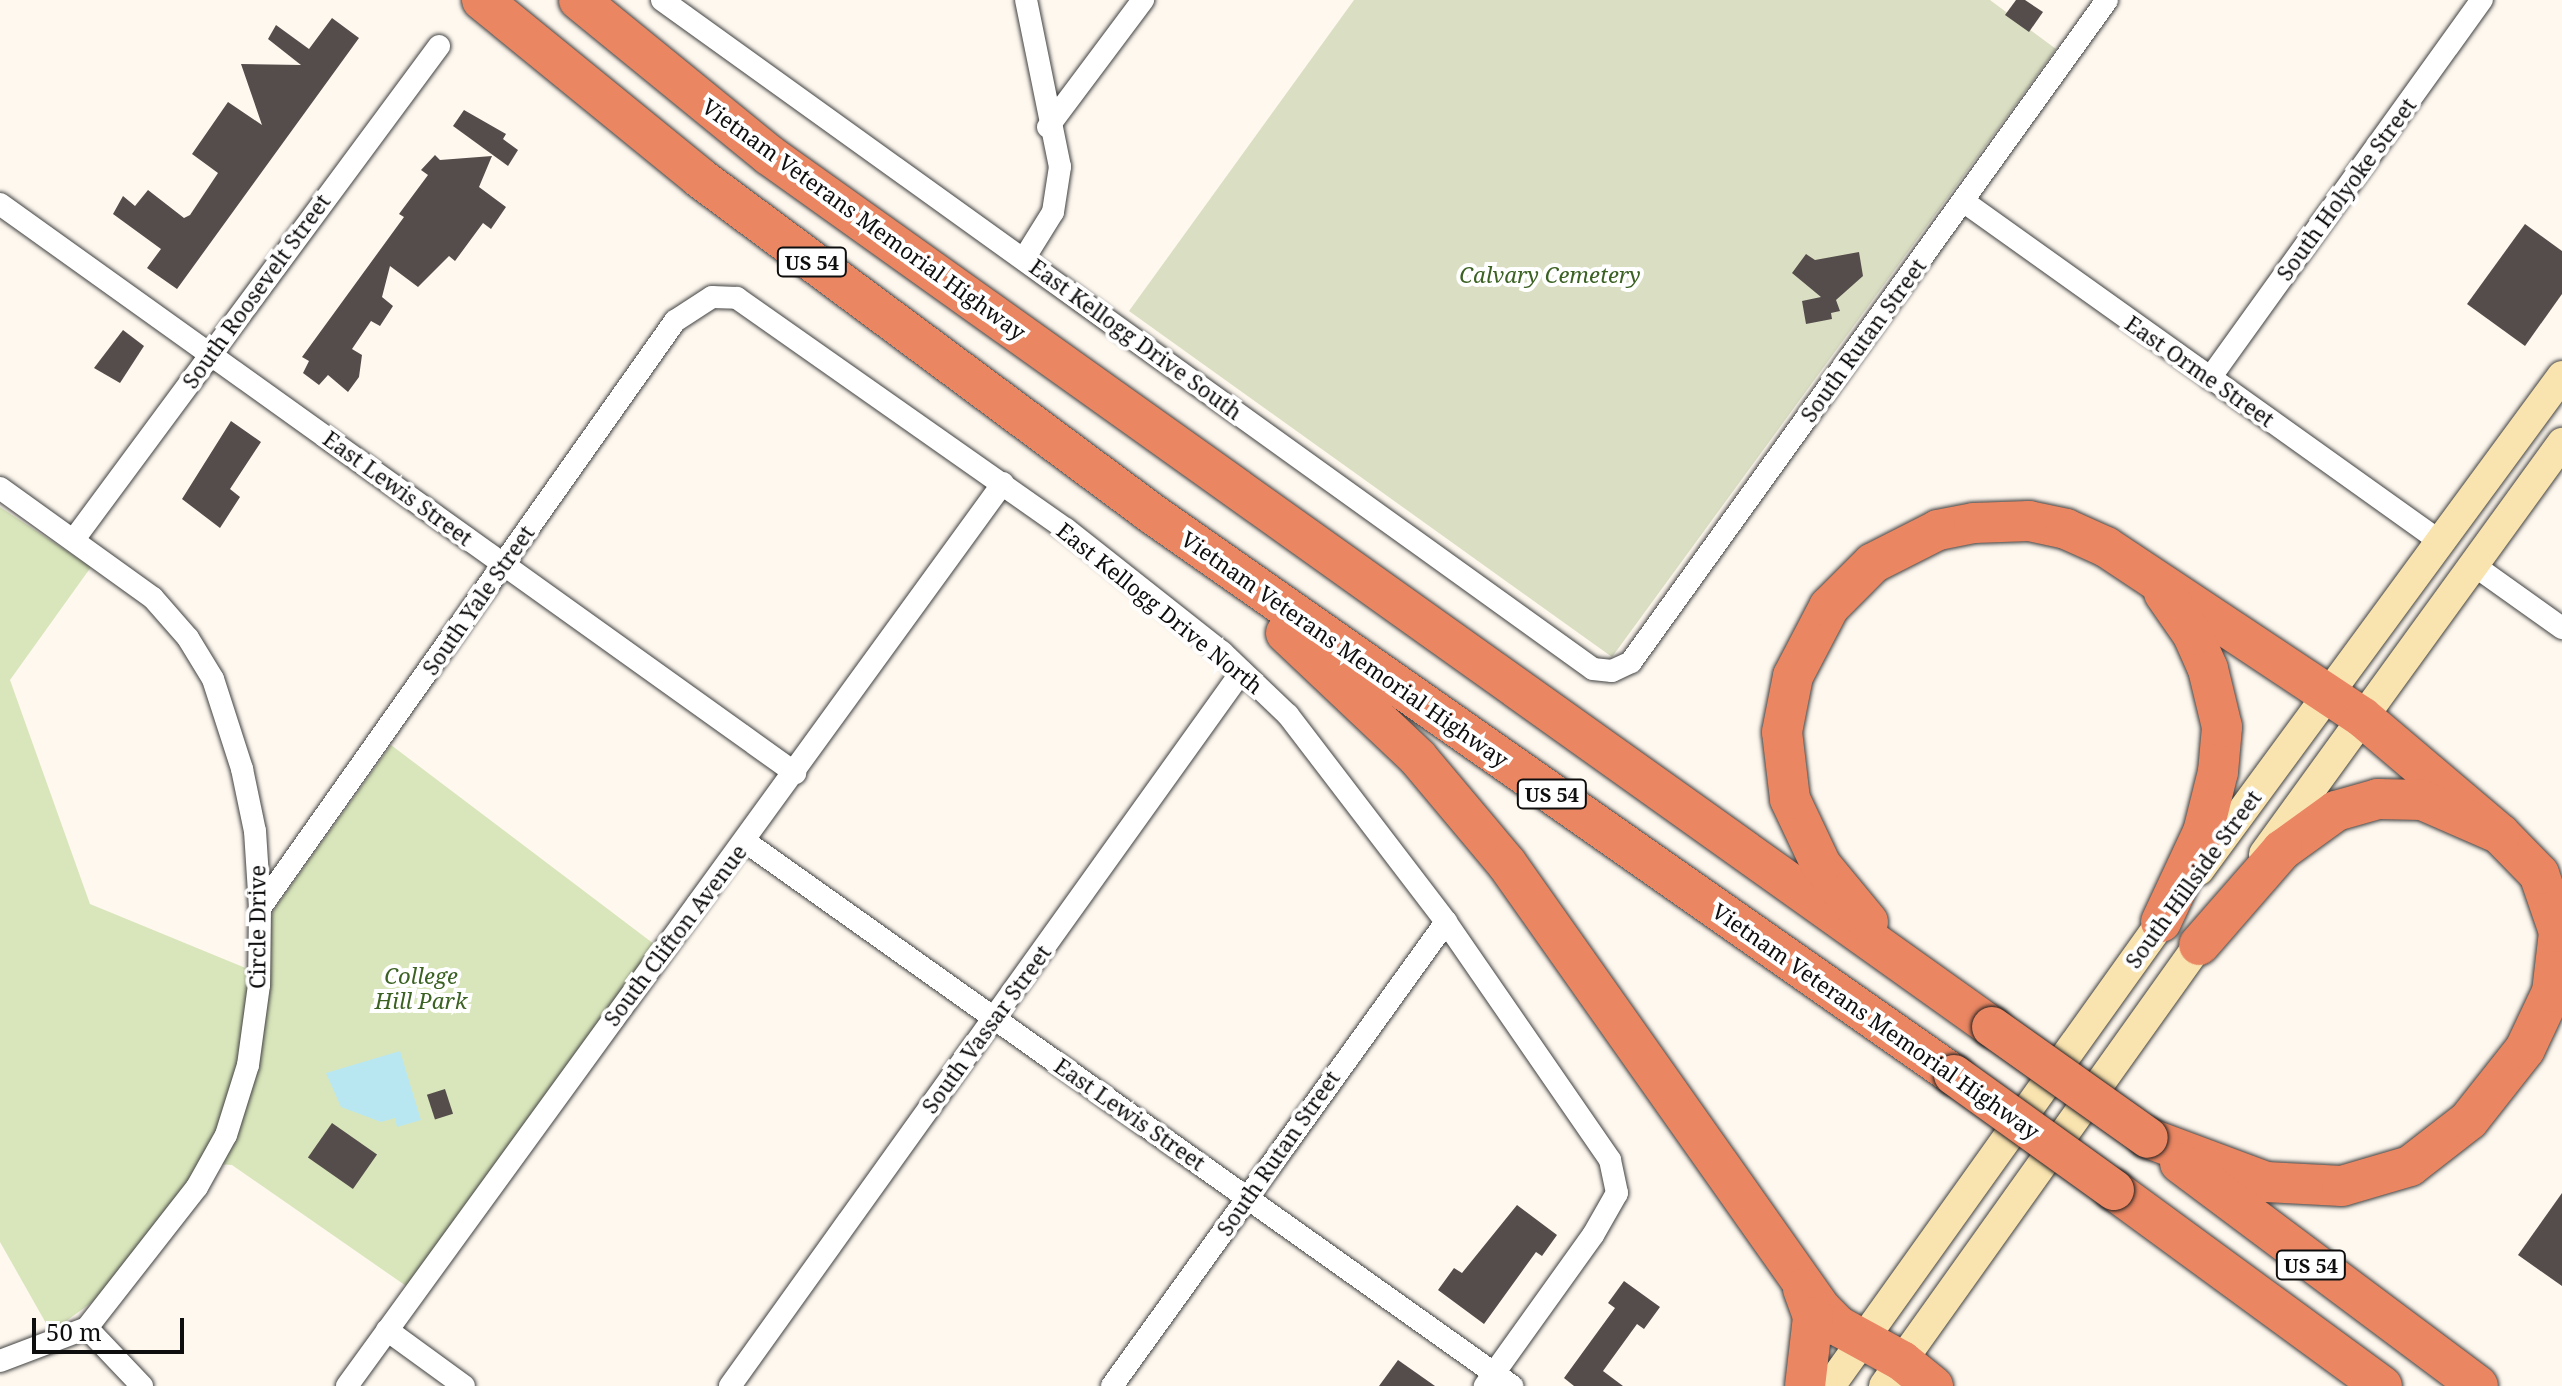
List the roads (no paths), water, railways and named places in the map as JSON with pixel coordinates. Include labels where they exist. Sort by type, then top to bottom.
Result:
[{"type":"highway","name":"Vietnam Veterans Memorial Highway","points":[[482,0],[700,178],[1151,513],[1954,1075],[2382,1386]]},
{"type":"highway","name":"Vietnam Veterans Memorial Highway","points":[[579,0],[769,155],[2148,1138],[2321,1273],[2478,1386]]},
{"type":"highway","points":[[1151,513],[1314,658],[1428,770],[1507,864],[1800,1281],[1838,1326],[1864,1339],[1893,1373],[1933,1386]]},
{"type":"highway","points":[[1902,961],[1821,865],[1790,799],[1783,764],[1785,707],[1814,629],[1850,583],[1873,563],[1938,530],[2029,521],[2087,537],[2136,565],[2362,717],[2500,834],[2539,874],[2559,932],[2552,992],[2525,1049],[2469,1120],[2410,1166],[2342,1186],[2266,1182],[2148,1138]]},
{"type":"highway","points":[[2136,565],[2193,635],[2208,669],[2222,727],[2218,772],[2203,832],[2161,922]]},
{"type":"highway","points":[[2199,945],[2282,850],[2336,811],[2378,799],[2422,800],[2500,834]]},
{"type":"highway","points":[[1800,1281],[1813,1317],[1805,1386]]},
{"type":"main road","name":"South Hillside Street","points":[[1830,1386],[2327,692],[2562,376]]},
{"type":"main road","name":"South Hillside Street","points":[[1893,1373],[2562,443]]},
{"type":"street","name":"East Kellogg Drive South","points":[[662,0],[1025,257],[1593,669],[1612,671]]},
{"type":"street","points":[[1025,257],[1053,212],[1060,167],[1048,127],[1026,0]]},
{"type":"street","points":[[1048,127],[1143,0]]},
{"type":"street","name":"South Rutan Street","points":[[1612,671],[1631,662],[2107,0]]},
{"type":"street","name":"South Holyoke Street","points":[[2210,378],[2482,0]]},
{"type":"street","name":"South Roosevelt Street","points":[[75,538],[439,46]]},
{"type":"street","name":"East Orme Street","points":[[1963,201],[2438,540]]},
{"type":"street","name":"East Lewis Street","points":[[0,204],[795,773]]},
{"type":"street","name":"East Kellogg Drive North","points":[[705,302],[737,298],[1003,483],[1242,671],[1288,715],[1446,922],[1610,1160],[1617,1193],[1497,1382]]},
{"type":"street","name":"South Yale Street","points":[[260,908],[675,321],[705,302]]},
{"type":"street","name":"South Clifton Avenue","points":[[347,1386],[642,977],[746,842],[1003,483]]},
{"type":"street","name":"Circle Drive","points":[[0,488],[75,538],[153,598],[213,679],[242,769],[255,831],[260,908],[254,1025],[226,1135],[170,1227],[87,1328],[0,1361]]},
{"type":"street","points":[[2475,566],[2562,628]]},
{"type":"street","name":"South Vassar Street","points":[[730,1386],[1242,671]]},
{"type":"street","name":"East Lewis Street","points":[[746,842],[1247,1196],[1497,1382]]},
{"type":"street","name":"South Rutan Street","points":[[1112,1386],[1446,922]]},
{"type":"street","points":[[87,1328],[142,1386]]},
{"type":"street","points":[[387,1330],[464,1386]]},
{"type":"water","points":[[400,1051],[421,1120],[397,1127],[395,1118],[381,1122],[341,1107],[326,1073]]},
{"type":"park label","name":"Calvary Cemetery","points":[[1550,275]]},
{"type":"park label","name":"College Hill Park","points":[[421,988]]}]
